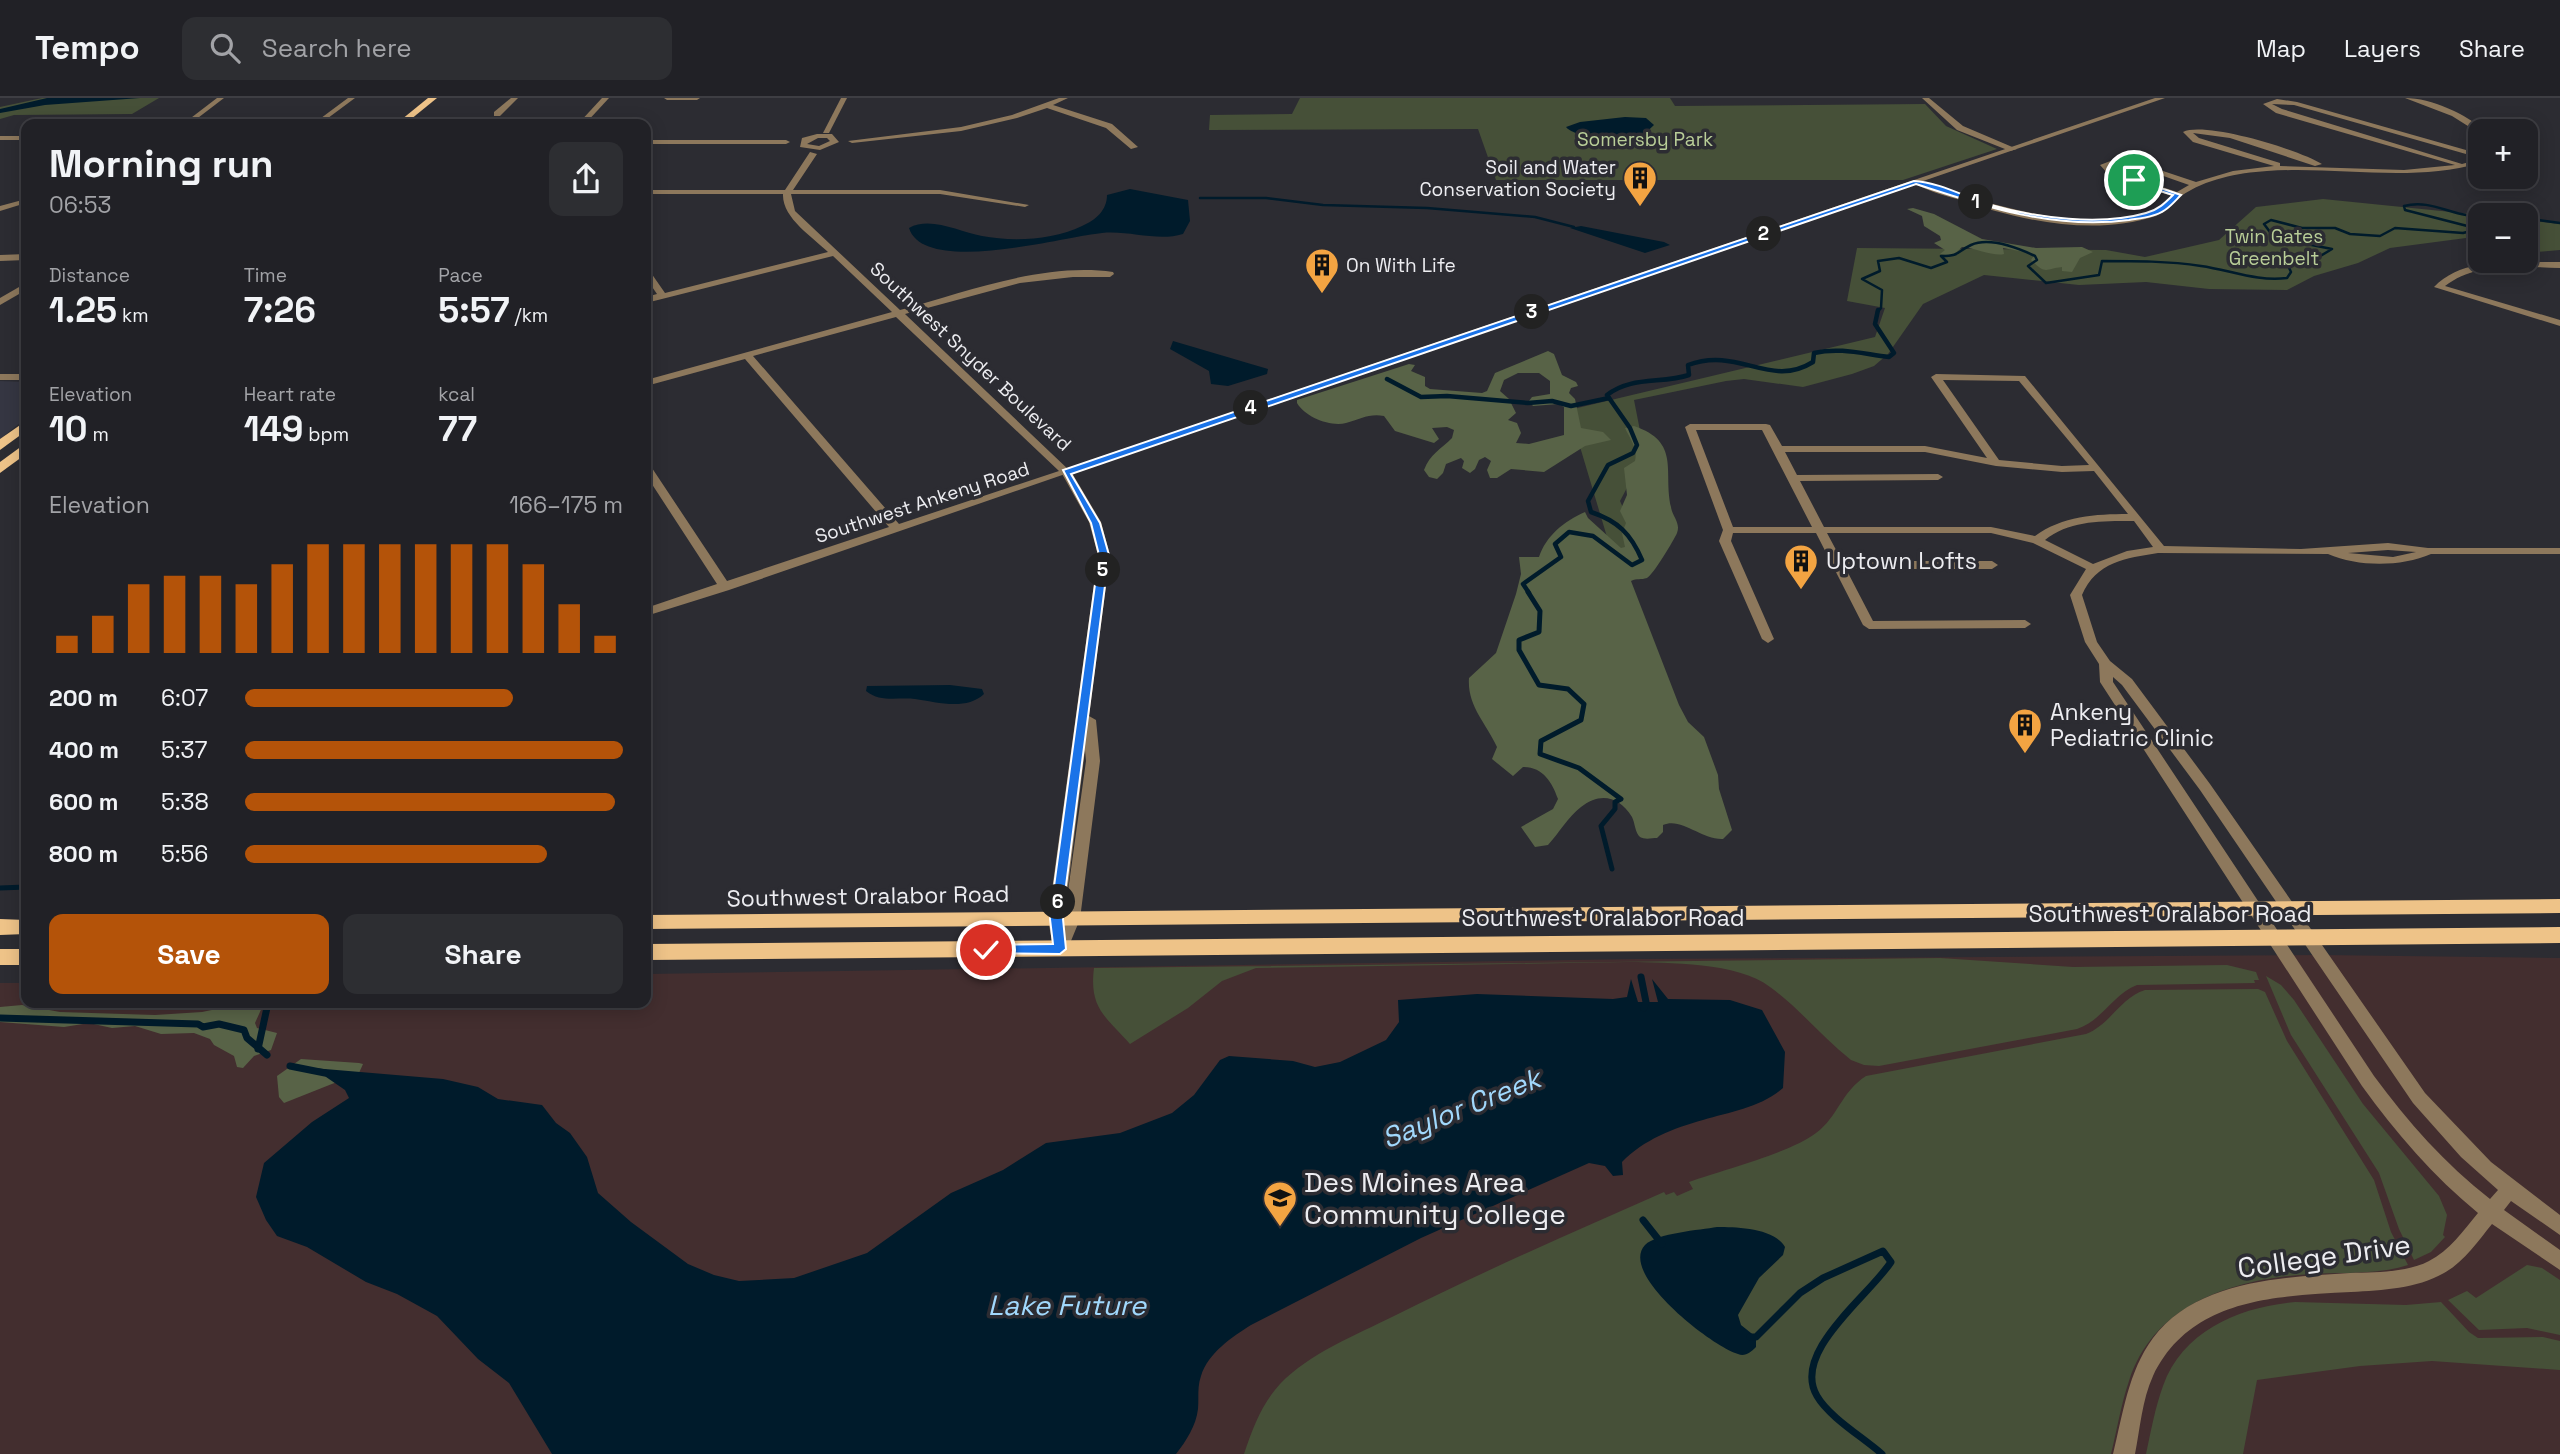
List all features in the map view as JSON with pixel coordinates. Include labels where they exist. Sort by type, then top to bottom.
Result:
[{"type":"main road","points":[[408,119],[437,100]]},
{"type":"main road","points":[[421,119],[437,100]]},
{"type":"main road","points":[[0,446],[21,429]]},
{"type":"main road","points":[[0,469],[21,451]]},
{"type":"main road","name":"Southwest Oralabor Road","points":[[651,922],[2560,906]]},
{"type":"main road","points":[[0,927],[21,927]]},
{"type":"main road","name":"Southwest Oralabor Road","points":[[651,952],[2560,935]]},
{"type":"main road","points":[[0,957],[21,957]]},
{"type":"street","points":[[193,119],[220,98]]},
{"type":"street","points":[[323,119],[352,98]]},
{"type":"street","points":[[497,114],[514,98]]},
{"type":"street","points":[[586,119],[606,98]]},
{"type":"street","points":[[667,98],[697,98]]},
{"type":"street","points":[[651,142],[786,142],[808,147],[829,139],[844,98]]},
{"type":"street","points":[[787,192],[808,147],[817,136],[852,141],[945,132],[1048,106],[1065,98]]},
{"type":"street","points":[[1925,98],[1960,128],[2013,149]]},
{"type":"street","name":"Southwest Ankeny Road","points":[[651,610],[1066,472],[2162,98]]},
{"type":"street","points":[[2408,98],[2455,114],[2468,122]]},
{"type":"street","points":[[2465,166],[2279,111],[2266,104],[2277,101],[2295,103],[2468,154]]},
{"type":"street","points":[[1048,106],[1109,126],[1134,147]]},
{"type":"street","points":[[2285,168],[2196,139],[2187,132],[2194,129],[2216,132],[2329,169]]},
{"type":"street","points":[[0,138],[21,138]]},
{"type":"street","points":[[2177,195],[2112,173],[2104,165],[2111,161],[2131,163],[2195,184]]},
{"type":"street","points":[[1920,181],[1969,200],[2031,216],[2105,221],[2155,213],[2195,184],[2231,174],[2285,168],[2419,170],[2468,164]]},
{"type":"street","points":[[651,192],[940,192],[1025,205]]},
{"type":"street","name":"Southwest Snyder Boulevard","points":[[787,192],[786,199],[791,212],[1066,472],[1095,523],[1104,555],[1087,693],[1093,761],[1060,949]]},
{"type":"street","points":[[0,209],[21,203]]},
{"type":"street","points":[[651,299],[834,253]]},
{"type":"street","points":[[0,258],[21,257]]},
{"type":"street","points":[[2560,265],[2464,270],[2449,276],[2438,287],[2560,323]]},
{"type":"street","points":[[651,382],[1019,280],[1073,274],[1110,274]]},
{"type":"street","points":[[651,279],[663,296]]},
{"type":"street","points":[[0,302],[21,289]]},
{"type":"street","points":[[748,356],[897,529]]},
{"type":"street","points":[[0,377],[21,377]]},
{"type":"street","points":[[1996,463],[1936,377],[2022,378],[2162,551]]},
{"type":"street","points":[[1768,639],[1725,541],[1729,530],[1690,427],[1766,427],[1869,625],[2025,624]]},
{"type":"street","points":[[1778,449],[1925,450],[1996,463],[2062,469],[2096,468]]},
{"type":"street","points":[[651,475],[724,587]]},
{"type":"street","points":[[1793,478],[1938,477]]},
{"type":"street","points":[[2037,540],[2044,534],[2071,523],[2108,517],[2137,518]]},
{"type":"street","points":[[1729,530],[1991,530],[2037,540],[2089,571]]},
{"type":"street","points":[[2560,551],[2428,551],[2419,556],[2386,559],[2327,551],[2140,552],[2107,562],[2089,571],[2076,595],[2091,642],[2105,664],[2127,682],[2205,788],[2419,1098],[2460,1145],[2510,1190],[2560,1226]]},
{"type":"street","points":[[1838,565],[1993,565]]},
{"type":"street","points":[[2105,664],[2107,682],[2207,831],[2273,938],[2395,1117],[2433,1161],[2489,1211],[2560,1261]]},
{"type":"street","name":"College Drive","points":[[2124,1454],[2139,1389],[2151,1359],[2170,1334],[2193,1314],[2221,1300],[2254,1291],[2404,1278],[2437,1267],[2453,1255],[2510,1190]]},
{"type":"shaded area","points":[[0,381],[21,382],[21,422],[0,439]]},
{"type":"shaded area","name":"Des Moines Area Community College","points":[[2321,955],[2560,958],[2560,1454],[0,1454],[0,983],[21,983],[21,1008],[651,1008],[651,974],[1637,959]]},
{"type":"green space","points":[[42,98],[159,98],[132,114],[14,115],[0,119],[0,107]]},
{"type":"green space","name":"Somersby Park","points":[[1300,98],[1670,98],[1675,106],[1925,104],[1946,126],[1997,149],[1903,180],[1496,180],[1478,129],[1209,130],[1210,115],[1292,114]]},
{"type":"green space","name":"Twin Gates Greenbelt","points":[[2323,199],[2468,214],[2468,238],[2390,248],[2358,263],[2314,276],[2287,290],[2209,289],[2146,282],[2079,285],[1984,275],[1923,304],[1888,354],[1874,366],[1852,374],[1803,387],[1744,379],[1726,381],[1634,400],[1643,446],[1639,465],[1620,501],[1641,548],[1616,567],[1569,410],[1875,337],[1885,308],[1847,301],[1857,248],[2106,250],[2145,257],[2219,240],[2256,207]]},
{"type":"green space","points":[[1907,209],[1934,214],[1982,239],[2036,248],[2082,247],[2093,252],[2080,258],[2072,272],[2062,271],[2062,267],[2049,270],[2040,268],[2031,260],[2035,254],[2003,248],[2004,254],[2000,255],[1962,247],[1952,256],[1940,254],[1945,250],[1934,243],[1941,240],[1940,236],[1924,226],[1922,216]]},
{"type":"green space","points":[[2538,221],[2560,224],[2560,250],[2538,252]]},
{"type":"green space","points":[[1548,351],[1554,354],[1562,375],[1576,382],[1578,386],[1571,388],[1569,393],[1575,399],[1581,428],[1603,432],[1611,440],[1585,446],[1544,472],[1511,469],[1497,478],[1490,478],[1487,470],[1491,461],[1485,457],[1479,460],[1470,473],[1462,468],[1464,461],[1461,458],[1446,464],[1437,479],[1429,477],[1424,470],[1426,464],[1452,438],[1454,430],[1447,427],[1432,428],[1439,439],[1434,443],[1395,431],[1384,416],[1370,416],[1333,424],[1312,417],[1297,403],[1297,400],[1409,364],[1415,365],[1411,371],[1425,377],[1425,386],[1430,389],[1482,393],[1487,391],[1495,373]],"holes":[[[1518,373],[1539,373],[1550,381],[1550,394],[1532,397],[1529,401],[1533,406],[1558,404],[1564,407],[1564,435],[1529,444],[1516,443],[1521,433],[1517,423],[1508,420],[1516,413],[1509,399],[1500,391],[1504,380]]]},
{"type":"green space","points":[[1634,426],[1649,433],[1664,449],[1671,507],[1678,529],[1668,550],[1650,575],[1631,581],[1679,705],[1688,722],[1704,737],[1718,775],[1719,789],[1732,830],[1723,839],[1670,823],[1663,825],[1663,832],[1657,838],[1644,838],[1638,835],[1632,817],[1621,804],[1609,798],[1602,798],[1588,802],[1576,811],[1548,845],[1535,847],[1521,827],[1553,809],[1558,799],[1556,793],[1550,781],[1536,770],[1523,767],[1513,776],[1492,759],[1497,747],[1474,706],[1469,678],[1496,653],[1521,574],[1519,557],[1539,557],[1546,542],[1557,530],[1585,512],[1588,518],[1621,548],[1625,547],[1622,533],[1626,523],[1620,511],[1627,495],[1624,468],[1635,461],[1636,456],[1625,428]]},
{"type":"green space","points":[[1940,958],[2073,967],[2227,965],[2256,972],[2259,980],[2254,980],[2255,983],[2137,985],[2121,995],[2094,1020],[2077,1029],[1879,1066],[1864,1065],[1851,1060],[1770,987],[1756,979],[1722,968],[1628,962],[1256,968],[1222,981],[1188,1008],[1130,1044],[1101,1010],[1093,982],[1094,968]]},
{"type":"green space","points":[[2266,976],[2281,985],[2294,1000],[2363,1104],[2439,1196],[2447,1215],[2443,1235],[2445,1237],[2431,1252],[2414,1260],[2399,1229],[2379,1173],[2291,1035]]},
{"type":"green space","points":[[2258,989],[2265,992],[2287,1041],[2374,1180],[2391,1232],[2408,1265],[2372,1272],[2311,1274],[2255,1282],[2202,1299],[2178,1313],[2158,1331],[2141,1354],[2126,1390],[2111,1454],[1244,1454],[1258,1417],[1273,1392],[1292,1373],[1319,1354],[1528,1252],[1664,1192],[1666,1195],[1674,1192],[1677,1196],[1693,1189],[1689,1182],[1773,1154],[1804,1140],[1830,1120],[1851,1089],[1866,1076],[2086,1034],[2102,1024],[2129,999],[2145,990]]},
{"type":"green space","points":[[21,1005],[21,1008],[60,1012],[155,1015],[222,1008],[262,1008],[255,1023],[257,1028],[277,1033],[271,1050],[254,1056],[243,1068],[237,1067],[234,1056],[214,1045],[210,1039],[194,1033],[161,1034],[135,1026],[112,1028],[89,1023],[64,1027],[0,1022],[0,1007]]},
{"type":"green space","points":[[301,1059],[363,1064],[359,1073],[284,1103],[279,1097],[277,1076]]},
{"type":"green space","points":[[2527,1265],[2542,1268],[2560,1280],[2560,1335],[2527,1328],[2479,1330],[2448,1300],[2467,1291],[2476,1298]]},
{"type":"green space","points":[[2295,1302],[2406,1305],[2441,1302],[2478,1338],[2543,1337],[2560,1341],[2560,1370],[2432,1361],[2360,1366],[2257,1380],[2243,1454],[2146,1454],[2163,1386],[2184,1350],[2199,1336],[2234,1316],[2254,1309]]},
{"type":"water","points":[[47,98],[140,98],[45,105],[0,113],[0,109]]},
{"type":"water","points":[[1625,117],[1646,118],[1654,125],[1641,135],[1624,138],[1590,137],[1566,127],[1580,122]]},
{"type":"water","points":[[1130,189],[1188,200],[1190,221],[1183,234],[1163,237],[1102,233],[1027,246],[966,252],[940,250],[920,242],[909,228],[936,224],[994,238],[1046,237],[1087,224],[1103,210],[1107,195]]},
{"type":"water","points":[[1581,226],[1670,245],[1645,253],[1570,228]]},
{"type":"water","points":[[1173,341],[1268,369],[1267,374],[1228,386],[1211,384],[1209,371],[1170,349]]},
{"type":"water","points":[[950,685],[982,689],[984,694],[969,702],[951,704],[883,698],[866,691],[867,686]]},
{"type":"water","name":"Lake Future","points":[[1631,979],[1638,1002],[1658,1002],[1652,979],[1668,999],[1730,1000],[1762,1010],[1785,1052],[1783,1088],[1756,1104],[1681,1127],[1649,1141],[1622,1162],[1623,1175],[1613,1176],[1605,1166],[1589,1163],[1421,1238],[1251,1325],[1222,1346],[1204,1368],[1199,1384],[1195,1421],[1176,1454],[552,1454],[509,1383],[478,1359],[437,1316],[397,1294],[366,1282],[307,1247],[277,1236],[256,1197],[264,1163],[312,1122],[349,1098],[345,1090],[313,1068],[443,1079],[478,1087],[498,1099],[542,1105],[556,1123],[570,1133],[587,1157],[598,1193],[631,1222],[688,1264],[714,1275],[739,1281],[794,1278],[867,1253],[951,1193],[1003,1170],[1046,1143],[1120,1133],[1172,1113],[1194,1095],[1220,1060],[1229,1056],[1293,1061],[1315,1067],[1340,1062],[1386,1040],[1399,1022],[1398,1000],[1477,994],[1613,999],[1627,997]]},
{"type":"water","points":[[1717,1227],[1764,1232],[1785,1247],[1783,1255],[1759,1278],[1738,1315],[1741,1325],[1756,1337],[1756,1347],[1741,1355],[1709,1338],[1672,1308],[1645,1273],[1640,1258],[1645,1245],[1651,1241]]},
{"type":"waterway","points":[[1200,198],[1266,198],[1323,205],[1427,208],[1535,217],[1574,227]]},
{"type":"waterway","name":"Saylor Creek","points":[[2468,215],[2428,205],[2404,206],[2405,210],[2468,226]]},
{"type":"waterway","name":"Saylor Creek","points":[[1878,311],[1881,308],[1882,290],[1862,279],[1880,271],[1878,261],[1899,258],[1931,268],[1947,262],[1941,256],[1955,254],[1978,243],[2003,244],[2035,256],[2037,260],[2028,266],[2046,283],[2099,275],[2102,261],[2189,264],[2276,279],[2287,278],[2291,272],[2285,259],[2288,254],[2317,258],[2332,249],[2286,240],[2270,232],[2264,224],[2271,220],[2302,228],[2335,228],[2350,234],[2380,236],[2395,228],[2468,232]]},
{"type":"waterway","name":"Saylor Creek","points":[[2538,220],[2560,223]]},
{"type":"waterway","name":"Saylor Creek","points":[[1529,593],[1523,584],[1561,557],[1555,544],[1569,532],[1593,536],[1632,565],[1642,560],[1628,536],[1616,524],[1591,512],[1588,501],[1608,465],[1633,453],[1637,445],[1630,428],[1607,395],[1626,385],[1689,375],[1688,365],[1706,361],[1723,360],[1782,371],[1797,369],[1813,362],[1814,353],[1824,351],[1889,357],[1894,353],[1875,324],[1878,311]]},
{"type":"waterway","points":[[1387,379],[1421,397],[1447,396],[1528,403],[1552,401],[1571,406],[1609,398]]},
{"type":"waterway","name":"Saylor Creek","points":[[1528,592],[1540,611],[1539,632],[1519,640],[1519,650],[1539,685],[1568,689],[1584,704],[1581,720],[1541,741],[1540,754],[1579,768],[1621,799],[1615,802],[1615,809],[1601,826],[1612,869]]},
{"type":"waterway","points":[[0,888],[21,887]]},
{"type":"waterway","name":"Saylor Creek","points":[[1641,977],[1646,1002],[1644,1008]]},
{"type":"waterway","points":[[258,1048],[267,1008]]},
{"type":"waterway","points":[[0,1018],[198,1024],[203,1027],[219,1024],[244,1030],[247,1038],[258,1048]]},
{"type":"waterway","points":[[258,1048],[267,1055]]},
{"type":"waterway","points":[[290,1066],[325,1073]]},
{"type":"waterway","points":[[1643,1220],[1662,1244]]},
{"type":"waterway","points":[[1750,1337],[1756,1337],[1800,1293],[1823,1278],[1883,1251],[1891,1262],[1823,1343],[1814,1361],[1812,1379],[1822,1404],[1882,1454]]},
{"type":"place","name":"Soil and Water Conservation Society","points":[[1640,208]]},
{"type":"place","name":"On With Life","points":[[1322,295]]},
{"type":"place","name":"Uptown Lofts","points":[[1801,591]]},
{"type":"place","name":"Ankeny Pediatric Clinic","points":[[2025,755]]},
{"type":"place","name":"Des Moines Area Community College","points":[[1280,1228]]},
{"type":"route","points":[[986,950],[1060,949],[1056,919],[1058,901],[1104,555],[1095,523],[1066,472],[1916,182],[1993,208],[2071,221],[2105,221],[2148,215],[2163,209],[2177,195],[2134,180]]}]
